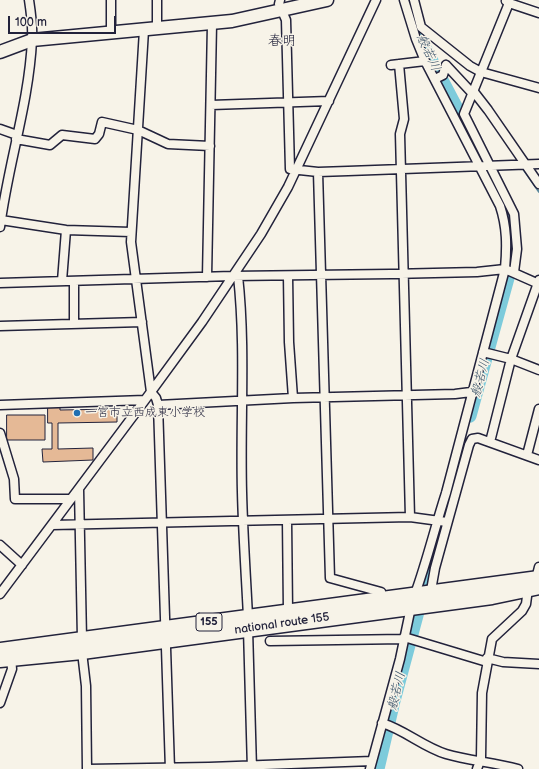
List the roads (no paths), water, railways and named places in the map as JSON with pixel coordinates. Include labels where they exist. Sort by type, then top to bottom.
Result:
[{"type":"highway","name":"national route 155","points":[[248,623],[288,611],[421,600],[492,597],[536,580]]},
{"type":"highway","name":"national route 155","points":[[4,656],[421,600]]},
{"type":"main road","points":[[0,52],[32,40],[232,22],[282,5],[327,0]]},
{"type":"street","points":[[30,0],[32,40],[17,137],[3,187],[0,224],[66,230],[131,232]]},
{"type":"street","points":[[111,0],[111,32]]},
{"type":"street","points":[[157,28],[158,0]]},
{"type":"street","points":[[0,594],[151,392],[235,276],[288,187],[376,0]]},
{"type":"street","points":[[79,489],[82,645],[86,686],[88,769],[371,765],[386,725],[407,638],[421,600],[442,521],[446,493],[471,392],[486,353],[517,249],[514,214],[485,166],[438,78],[425,61],[416,40],[404,0]]},
{"type":"street","points":[[414,0],[421,28],[450,52],[481,72],[539,88]]},
{"type":"street","points":[[485,166],[464,114],[507,2],[522,3],[539,13]]},
{"type":"street","points":[[282,5],[286,20],[290,169],[296,171],[318,172],[539,164]]},
{"type":"street","points":[[207,277],[212,24]]},
{"type":"street","points":[[144,30],[131,232],[151,392],[156,398],[158,405],[170,768]]},
{"type":"street","points":[[410,517],[400,134],[404,119],[395,65],[425,61]]},
{"type":"street","points":[[438,78],[446,65],[488,110],[539,184]]},
{"type":"street","points":[[211,105],[329,101]]},
{"type":"street","points":[[0,129],[17,137],[50,145],[62,135],[95,139],[99,134],[102,122],[138,130],[168,144],[210,146]]},
{"type":"street","points":[[318,172],[322,276],[327,519],[330,578],[381,592]]},
{"type":"street","points":[[62,281],[66,230]]},
{"type":"street","points":[[0,283],[235,276],[322,276],[510,271],[539,283],[511,359],[490,442]]},
{"type":"street","points":[[235,276],[240,300],[242,492],[248,623],[252,767]]},
{"type":"street","points":[[288,276],[293,398]]},
{"type":"street","points":[[74,281],[74,324]]},
{"type":"street","points":[[0,326],[142,322]]},
{"type":"street","points":[[486,353],[511,359],[539,370]]},
{"type":"street","points":[[158,405],[242,400],[471,392]]},
{"type":"street","points":[[0,405],[145,400]]},
{"type":"street","points":[[527,455],[539,409]]},
{"type":"street","points":[[0,433],[14,480],[15,499],[71,499]]},
{"type":"street","points":[[421,600],[427,559],[472,439],[478,438],[539,460]]},
{"type":"street","points":[[52,525],[80,526],[162,522],[410,517],[442,521]]},
{"type":"street","points":[[286,520],[288,611]]},
{"type":"street","points":[[0,545],[22,565]]},
{"type":"street","points":[[478,765],[482,693],[492,639],[524,607],[536,580]]},
{"type":"street","points":[[270,641],[407,638],[487,660],[539,664]]},
{"type":"street","points":[[0,703],[12,669],[4,656]]},
{"type":"street","points":[[386,725],[432,749],[478,765],[518,769]]},
{"type":"waterway","name":"般若川","points":[[410,0],[421,40],[468,129]]},
{"type":"waterway","name":"般若川","points":[[470,416],[510,271],[512,246],[509,217],[480,154]]},
{"type":"waterway","points":[[523,169],[539,192]]},
{"type":"waterway","name":"般若川","points":[[378,769],[394,701],[451,489]]},
{"type":"place","name":"一宮市立西成東小学校","points":[[77,413]]},
{"type":"district","name":"春明","points":[[282,41]]}]
